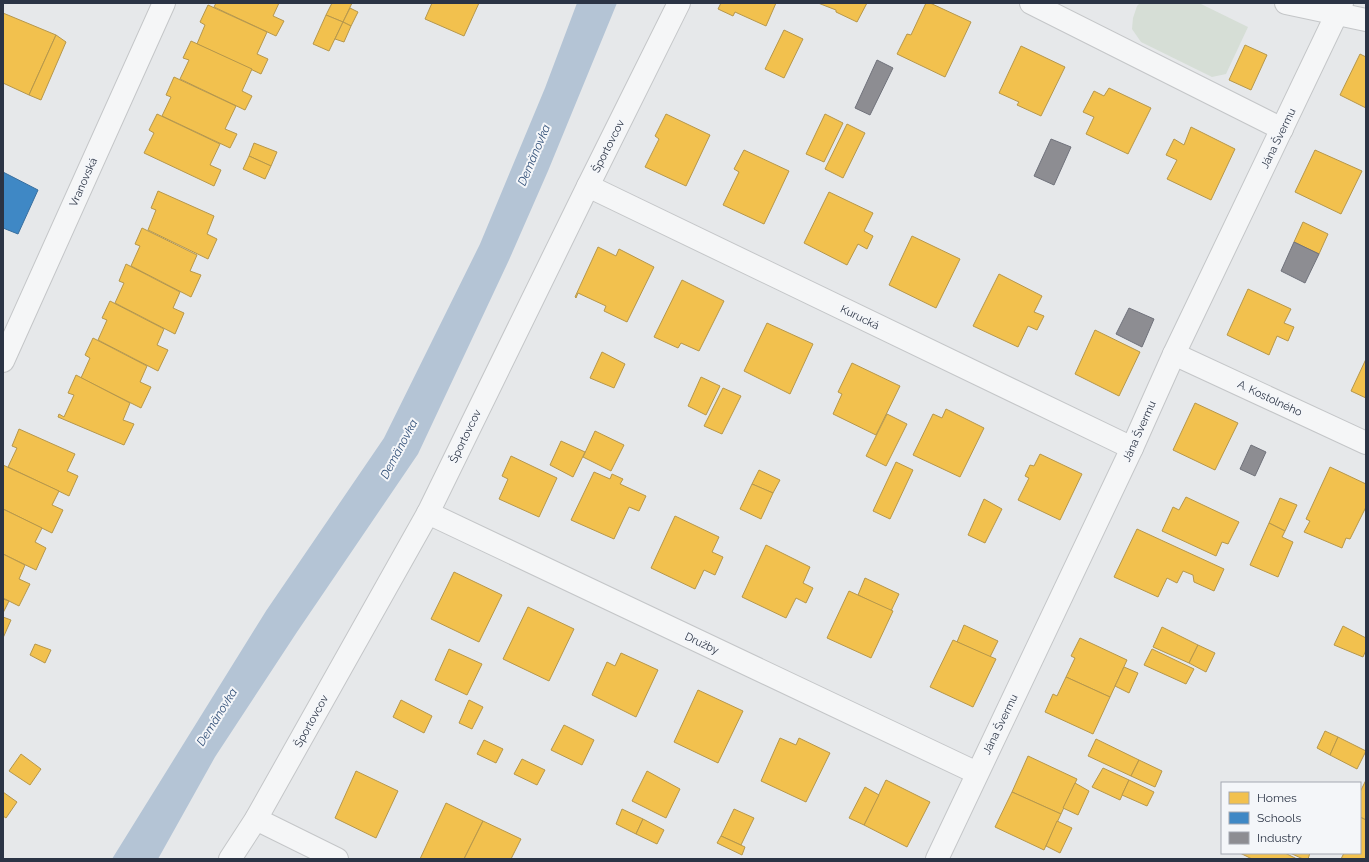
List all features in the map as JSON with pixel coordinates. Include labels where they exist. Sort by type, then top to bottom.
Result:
[{"type":"street","name":"Vranovská","points":[[3,360],[164,3]]},
{"type":"street","name":"Športovcov","points":[[230,859],[256,819],[428,513],[588,186],[680,3]]},
{"type":"street","points":[[1032,3],[1282,129]]},
{"type":"street","points":[[1286,3],[1340,8],[1366,20]]},
{"type":"street","name":"Jána Švermu","points":[[937,859],[1132,448],[1174,354],[1340,8]]},
{"type":"street","name":"Kurucká","points":[[588,186],[1132,448]]},
{"type":"street","name":"A. Kostolného","points":[[1174,354],[1366,443]]},
{"type":"street","name":"Družby","points":[[428,513],[977,773]]},
{"type":"street","points":[[256,819],[337,859]]},
{"type":"shaded area","points":[[1140,3],[1199,3],[1248,27],[1226,74],[1212,77],[1141,42],[1132,29],[1133,18],[1137,6]]},
{"type":"water","name":"Demänovka","points":[[577,3],[617,3],[548,171],[509,260],[418,454],[297,632],[215,757],[158,859],[112,859],[266,611],[384,438],[480,244],[545,88]]},
{"type":"building: Homes","points":[[216,3],[279,3],[273,16],[284,21],[276,36],[214,7]]},
{"type":"building: Homes","points":[[332,3],[352,3],[343,22],[326,15]]},
{"type":"building: Homes","points":[[432,3],[479,3],[464,36],[425,19]]},
{"type":"building: Homes","points":[[721,3],[776,3],[766,26],[735,12],[733,16],[718,9]]},
{"type":"building: Homes","points":[[818,3],[867,3],[857,22],[836,12],[836,10]]},
{"type":"building: Homes","points":[[926,3],[930,3],[971,22],[945,77],[897,54],[907,34],[911,35]]},
{"type":"building: Homes","points":[[208,5],[267,32],[257,54],[268,59],[261,74],[197,44],[205,25],[200,22]]},
{"type":"building: Homes","points":[[350,8],[358,12],[351,26],[343,22]]},
{"type":"building: Homes","points":[[3,13],[56,35],[29,95],[3,83]]},
{"type":"building: Homes","points":[[326,15],[343,22],[329,51],[313,44]]},
{"type":"building: Homes","points":[[343,22],[351,26],[344,42],[335,39]]},
{"type":"building: Homes","points":[[784,30],[803,39],[784,78],[765,69]]},
{"type":"building: Homes","points":[[56,35],[66,42],[41,100],[29,95]]},
{"type":"building: Homes","points":[[191,41],[252,69],[242,91],[252,96],[245,110],[180,79],[189,60],[183,58]]},
{"type":"building: Homes","points":[[1245,45],[1267,55],[1251,90],[1229,80]]},
{"type":"building: Homes","points":[[1021,46],[1065,67],[1041,116],[1017,105],[1019,102],[999,93]]},
{"type":"building: Homes","points":[[1360,54],[1366,57],[1366,108],[1340,95]]},
{"type":"building: Homes","points":[[174,77],[236,106],[225,129],[237,134],[230,148],[162,116],[171,97],[166,95]]},
{"type":"building: Homes","points":[[1109,88],[1151,108],[1128,154],[1086,134],[1094,117],[1083,112],[1094,91],[1104,96]]},
{"type":"building: Homes","points":[[157,114],[220,144],[210,165],[221,170],[214,186],[144,153],[154,133],[149,130]]},
{"type":"building: Homes","points":[[666,114],[710,135],[686,186],[645,167],[659,139],[655,136]]},
{"type":"building: Homes","points":[[825,114],[843,123],[824,162],[806,154]]},
{"type":"building: Homes","points":[[847,124],[865,133],[843,178],[825,169]]},
{"type":"building: Homes","points":[[1191,127],[1235,149],[1211,200],[1167,179],[1177,160],[1166,155],[1174,139],[1184,145]]},
{"type":"building: Homes","points":[[254,143],[277,152],[271,166],[249,156]]},
{"type":"building: Homes","points":[[744,150],[789,171],[764,224],[723,205],[739,172],[734,169]]},
{"type":"building: Homes","points":[[1315,150],[1362,171],[1341,214],[1295,192]]},
{"type":"building: Homes","points":[[249,156],[271,166],[265,179],[243,169]]},
{"type":"building: Homes","points":[[158,191],[214,216],[207,234],[217,239],[208,259],[148,230],[156,210],[151,208]]},
{"type":"building: Homes","points":[[829,192],[873,213],[864,231],[873,236],[867,249],[858,244],[847,265],[804,243]]},
{"type":"building: Homes","points":[[1303,222],[1328,234],[1319,254],[1294,242]]},
{"type":"building: Homes","points":[[142,228],[197,255],[190,271],[201,275],[191,297],[131,266],[140,246],[135,244]]},
{"type":"building: Homes","points":[[912,236],[960,259],[936,308],[889,285]]},
{"type":"building: Homes","points":[[598,247],[616,256],[619,249],[654,267],[627,322],[604,311],[606,306],[578,293],[576,298],[575,297]]},
{"type":"building: Homes","points":[[126,264],[180,292],[173,308],[184,313],[175,334],[115,303],[124,283],[119,281]]},
{"type":"building: Homes","points":[[999,274],[1042,296],[1034,312],[1044,316],[1037,330],[1028,326],[1018,347],[973,326]]},
{"type":"building: Homes","points":[[682,280],[724,301],[699,351],[681,343],[678,348],[654,337]]},
{"type":"building: Homes","points":[[1248,289],[1291,309],[1284,323],[1294,327],[1288,341],[1277,336],[1269,355],[1227,335]]},
{"type":"building: Homes","points":[[110,301],[164,329],[157,345],[168,350],[158,371],[98,340],[107,320],[102,318]]},
{"type":"building: Homes","points":[[767,323],[813,344],[790,394],[744,371]]},
{"type":"building: Homes","points":[[1095,330],[1140,352],[1119,396],[1075,374]]},
{"type":"building: Homes","points":[[93,338],[147,366],[140,382],[151,387],[141,408],[81,378],[90,358],[85,355]]},
{"type":"building: Homes","points":[[602,352],[625,364],[614,388],[590,378]]},
{"type":"building: Homes","points":[[1366,359],[1366,398],[1351,391]]},
{"type":"building: Homes","points":[[852,363],[900,386],[876,435],[833,414],[842,394],[838,392]]},
{"type":"building: Homes","points":[[76,375],[130,403],[123,420],[134,424],[124,445],[58,417],[59,414],[64,417],[74,395],[68,393]]},
{"type":"building: Homes","points":[[701,377],[720,386],[706,415],[688,406]]},
{"type":"building: Homes","points":[[723,388],[741,396],[722,434],[704,426]]},
{"type":"building: Homes","points":[[1195,403],[1238,423],[1215,470],[1173,450]]},
{"type":"building: Homes","points":[[946,409],[984,428],[960,477],[913,455],[933,414],[942,418]]},
{"type":"building: Homes","points":[[887,414],[907,424],[886,466],[866,456]]},
{"type":"building: Homes","points":[[19,429],[75,454],[67,471],[78,476],[69,496],[8,467],[17,448],[12,446]]},
{"type":"building: Homes","points":[[595,431],[624,445],[611,471],[583,457]]},
{"type":"building: Homes","points":[[561,441],[585,452],[573,477],[550,465]]},
{"type":"building: Homes","points":[[1040,454],[1082,474],[1060,520],[1018,500],[1029,478],[1025,476],[1030,465],[1034,466]]},
{"type":"building: Homes","points":[[511,456],[557,478],[539,517],[499,499],[508,479],[502,476]]},
{"type":"building: Homes","points":[[896,462],[913,470],[890,519],[873,511]]},
{"type":"building: Homes","points":[[3,465],[59,491],[52,505],[63,510],[52,533],[3,509]]},
{"type":"building: Homes","points":[[1330,467],[1366,484],[1366,507],[1350,539],[1346,538],[1342,548],[1304,532],[1310,521],[1306,519]]},
{"type":"building: Homes","points":[[759,470],[780,480],[773,493],[752,484]]},
{"type":"building: Homes","points":[[594,472],[610,479],[612,474],[623,479],[620,484],[646,496],[639,511],[629,507],[614,539],[571,520]]},
{"type":"building: Homes","points":[[752,484],[773,493],[761,519],[740,509]]},
{"type":"building: Homes","points":[[1186,497],[1239,522],[1228,544],[1222,542],[1216,556],[1162,531],[1173,507],[1179,510]]},
{"type":"building: Homes","points":[[1280,498],[1297,505],[1285,531],[1269,523]]},
{"type":"building: Homes","points":[[984,499],[1002,509],[985,543],[968,535]]},
{"type":"building: Homes","points":[[3,509],[42,528],[35,542],[46,548],[36,570],[3,554]]},
{"type":"building: Homes","points":[[675,516],[719,537],[712,552],[723,557],[715,575],[704,570],[695,589],[651,568]]},
{"type":"building: Homes","points":[[1269,523],[1285,531],[1282,537],[1293,542],[1278,577],[1250,565]]},
{"type":"building: Homes","points":[[1137,529],[1224,569],[1214,591],[1194,582],[1193,575],[1183,571],[1177,583],[1167,578],[1158,597],[1114,577]]},
{"type":"building: Homes","points":[[766,545],[810,567],[803,583],[813,588],[806,603],[796,598],[786,618],[742,597]]},
{"type":"building: Homes","points":[[3,554],[25,565],[19,579],[30,584],[19,606],[3,598]]},
{"type":"building: Homes","points":[[454,572],[502,595],[479,642],[431,619]]},
{"type":"building: Homes","points":[[865,578],[899,594],[891,611],[858,595]]},
{"type":"building: Homes","points":[[849,591],[893,611],[871,658],[827,638]]},
{"type":"building: Homes","points":[[3,599],[9,601],[3,613]]},
{"type":"building: Homes","points":[[528,607],[574,629],[549,681],[503,659]]},
{"type":"building: Homes","points":[[3,617],[11,620],[3,638]]},
{"type":"building: Homes","points":[[964,625],[998,641],[990,657],[957,642]]},
{"type":"building: Homes","points":[[1343,626],[1366,638],[1366,650],[1363,657],[1334,645]]},
{"type":"building: Homes","points":[[1162,627],[1198,645],[1189,663],[1153,647]]},
{"type":"building: Homes","points":[[1080,638],[1127,660],[1110,697],[1066,677],[1075,658],[1071,656]]},
{"type":"building: Homes","points":[[953,640],[996,659],[973,707],[930,687]]},
{"type":"building: Homes","points":[[35,644],[51,650],[45,663],[30,655]]},
{"type":"building: Homes","points":[[1198,645],[1215,653],[1206,672],[1189,663]]},
{"type":"building: Homes","points":[[449,649],[482,664],[467,695],[435,680]]},
{"type":"building: Homes","points":[[1152,649],[1194,669],[1186,684],[1144,665]]},
{"type":"building: Homes","points":[[621,653],[658,670],[636,717],[592,695],[607,662],[615,666]]},
{"type":"building: Homes","points":[[1124,667],[1138,673],[1129,693],[1115,686]]},
{"type":"building: Homes","points":[[1066,677],[1110,697],[1093,734],[1045,712],[1053,694],[1057,696]]},
{"type":"building: Homes","points":[[698,690],[743,711],[718,763],[674,742]]},
{"type":"building: Homes","points":[[401,700],[432,716],[424,733],[393,717]]},
{"type":"building: Homes","points":[[469,700],[483,707],[472,729],[459,723]]},
{"type":"building: Homes","points":[[564,725],[594,740],[582,765],[551,750]]},
{"type":"building: Homes","points":[[1325,731],[1338,737],[1330,755],[1317,748]]},
{"type":"building: Homes","points":[[1338,737],[1366,751],[1357,769],[1330,755]]},
{"type":"building: Homes","points":[[780,738],[796,745],[799,738],[830,753],[806,802],[761,781]]},
{"type":"building: Homes","points":[[1096,739],[1139,760],[1131,776],[1088,756]]},
{"type":"building: Homes","points":[[484,740],[503,749],[496,763],[477,754]]},
{"type":"building: Homes","points":[[21,754],[41,769],[30,785],[9,771]]},
{"type":"building: Homes","points":[[1028,756],[1077,779],[1061,814],[1012,792]]},
{"type":"building: Homes","points":[[522,759],[545,770],[537,785],[514,774]]},
{"type":"building: Homes","points":[[1139,760],[1162,771],[1155,787],[1131,776]]},
{"type":"building: Homes","points":[[1103,768],[1129,780],[1120,800],[1092,787]]},
{"type":"building: Homes","points":[[356,771],[398,791],[376,838],[335,818]]},
{"type":"building: Homes","points":[[647,771],[680,789],[666,818],[632,801]]},
{"type":"building: Homes","points":[[886,780],[930,802],[907,847],[864,825]]},
{"type":"building: Homes","points":[[1129,780],[1154,792],[1147,806],[1122,795]]},
{"type":"building: Homes","points":[[1366,780],[1366,820],[1361,818],[1361,790]]},
{"type":"building: Homes","points":[[1075,783],[1089,791],[1078,815],[1063,808]]},
{"type":"building: Homes","points":[[865,787],[879,795],[864,825],[849,818]]},
{"type":"building: Homes","points":[[3,792],[17,802],[6,818],[3,816]]},
{"type":"building: Homes","points":[[1012,792],[1061,814],[1044,850],[995,827]]},
{"type":"building: Homes","points":[[446,803],[483,821],[464,859],[420,859]]},
{"type":"building: Homes","points":[[622,809],[643,819],[636,834],[616,824]]},
{"type":"building: Homes","points":[[734,809],[754,818],[741,845],[721,836]]},
{"type":"building: Homes","points":[[1361,818],[1366,820],[1366,859],[1341,859],[1344,854],[1361,854]]},
{"type":"building: Homes","points":[[643,819],[664,830],[657,844],[636,834]]},
{"type":"building: Homes","points":[[483,821],[521,839],[511,859],[464,859]]},
{"type":"building: Homes","points":[[1057,821],[1072,828],[1060,853],[1046,846]]},
{"type":"building: Homes","points":[[721,836],[745,847],[742,855],[717,843]]},
{"type":"building: Homes","points":[[1242,854],[1287,854],[1297,859],[1252,859]]},
{"type":"building: Homes","points":[[1292,854],[1310,854],[1308,859],[1303,859]]},
{"type":"building: Schools","points":[[3,172],[38,190],[18,234],[3,228]]},
{"type":"building: Industry","points":[[877,60],[893,68],[870,115],[855,108]]},
{"type":"building: Industry","points":[[1051,139],[1071,147],[1054,185],[1034,176]]},
{"type":"building: Industry","points":[[1294,242],[1319,254],[1305,283],[1281,271]]},
{"type":"building: Industry","points":[[1129,308],[1154,319],[1142,347],[1116,334]]},
{"type":"building: Industry","points":[[1251,445],[1266,452],[1255,476],[1240,469]]}]
